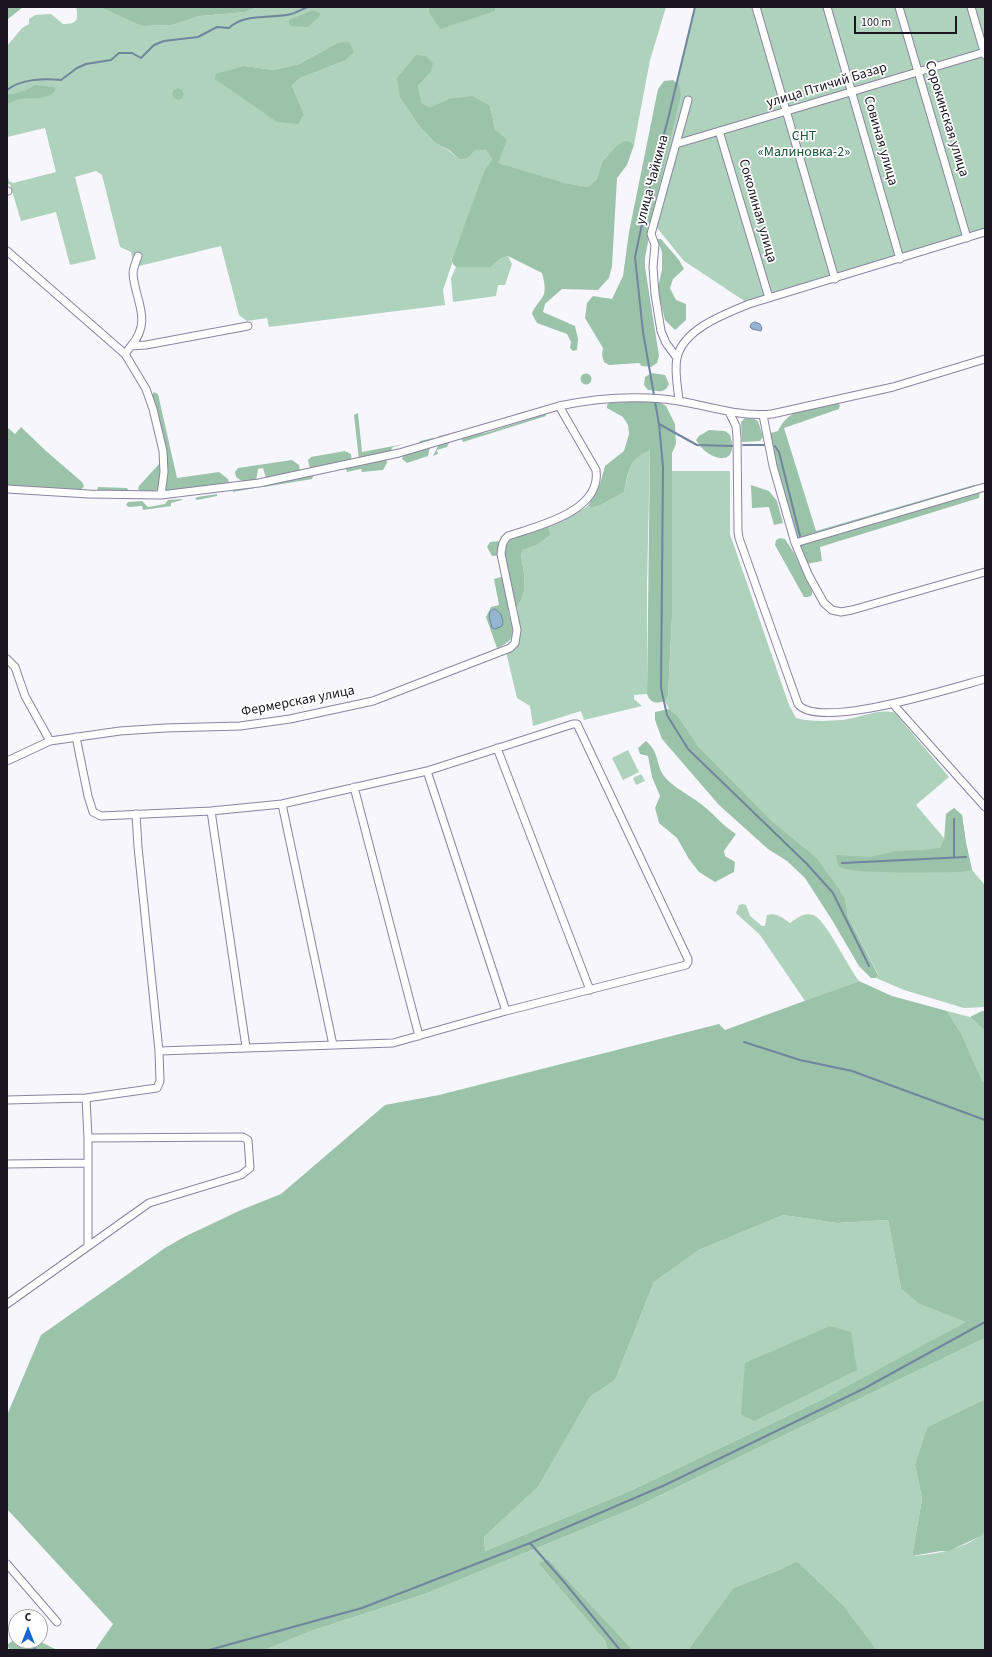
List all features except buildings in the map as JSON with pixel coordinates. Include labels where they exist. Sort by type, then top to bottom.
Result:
[{"type":"street","points":[[756,7],[835,279]]},
{"type":"street","name":"Совиная улица","points":[[827,7],[900,259]]},
{"type":"street","name":"Сорокинская улица","points":[[899,7],[967,238]]},
{"type":"street","points":[[971,7],[985,54]]},
{"type":"street","name":"улица Птичий Базар","points":[[676,144],[918,72],[985,54]]},
{"type":"street","name":"улица Чайкина","points":[[677,358],[666,343],[661,331],[655,294],[653,267],[655,246],[652,236],[688,100]]},
{"type":"street","name":"Соколиная улица","points":[[720,131],[769,298]]},
{"type":"street","points":[[679,401],[677,358],[683,344],[700,329],[718,318],[743,306],[985,232]]},
{"type":"street","points":[[7,251],[125,354],[146,389],[153,409],[163,452],[164,472],[161,495]]},
{"type":"street","points":[[125,354],[132,346],[140,329],[142,319],[141,304],[133,274],[138,256]]},
{"type":"street","points":[[132,346],[146,345],[248,326]]},
{"type":"street","points":[[7,489],[89,494],[161,495],[259,483],[359,462],[443,441],[559,406],[582,401],[663,399],[730,412],[763,415],[828,403],[893,387],[985,359]]},
{"type":"street","name":"Фермерская улица","points":[[7,761],[50,741],[165,728],[240,726],[290,719],[373,701],[510,648],[515,643],[517,630],[501,554],[504,539],[508,536],[551,522],[572,512],[588,497],[597,477],[596,470],[559,406]]},
{"type":"street","points":[[730,412],[736,426],[737,437],[739,538],[798,704],[801,708],[806,711],[816,712],[863,710],[893,704],[985,679]]},
{"type":"street","points":[[763,415],[773,466],[795,543],[809,576],[824,603],[832,610],[841,612],[852,610],[985,572]]},
{"type":"street","points":[[795,543],[985,488]]},
{"type":"street","points":[[7,659],[15,667],[25,696],[50,741]]},
{"type":"street","points":[[893,704],[985,807]]},
{"type":"street","points":[[76,737],[88,796],[93,812],[102,816],[210,811],[282,804],[427,770],[577,724],[688,959],[686,965],[386,1044],[159,1051]]},
{"type":"street","points":[[497,748],[590,990]]},
{"type":"street","points":[[427,770],[506,1012]]},
{"type":"street","points":[[354,787],[419,1036]]},
{"type":"street","points":[[282,804],[333,1045]]},
{"type":"street","points":[[210,811],[246,1048]]},
{"type":"street","points":[[7,1100],[86,1098],[157,1088],[160,1081],[159,1051],[136,814]]},
{"type":"street","points":[[86,1098],[88,1138],[88,1246]]},
{"type":"street","points":[[7,1304],[149,1203],[241,1175],[250,1168],[248,1140],[243,1137],[88,1138]]},
{"type":"street","points":[[7,1164],[87,1162]]},
{"type":"street","points":[[7,1564],[57,1622]]},
{"type":"green space","points":[[7,7],[23,7],[7,19]]},
{"type":"green space","points":[[76,7],[100,7],[143,26],[172,25],[200,16],[246,12],[258,7],[428,7],[429,12],[495,11],[496,7],[666,7],[650,60],[634,145],[631,142],[616,146],[602,162],[596,180],[588,187],[566,183],[497,163],[506,140],[495,129],[490,106],[448,99],[430,109],[422,103],[418,86],[431,72],[400,98],[419,126],[435,143],[448,150],[460,160],[468,158],[474,150],[486,150],[492,159],[484,171],[443,290],[445,305],[269,327],[267,318],[247,321],[239,315],[221,246],[135,267],[131,252],[120,247],[102,175],[96,171],[75,177],[96,259],[70,265],[56,212],[21,221],[10,184],[7,185],[7,173],[9,181],[13,183],[56,172],[45,128],[7,137],[7,46],[22,28],[29,24],[29,19],[35,15],[51,14],[63,24],[68,24],[74,22],[77,18]],"holes":[[[337,43],[344,61],[300,78],[292,86],[304,114],[245,66],[273,70],[299,64]]]},
{"type":"green space","points":[[100,7],[258,7],[246,12],[200,16],[172,25],[142,26]]},
{"type":"green space","points":[[428,7],[496,7],[495,11],[440,29],[429,12]]},
{"type":"green space","name":"СНТ «Малиновка-2»","points":[[695,7],[985,7],[985,232],[749,304],[684,261],[644,212]]},
{"type":"green space","points":[[313,10],[320,13],[319,17],[307,27],[292,26],[289,24],[289,20]]},
{"type":"green space","points":[[349,42],[354,52],[344,61],[300,78],[292,86],[304,114],[298,124],[277,122],[215,79],[216,74],[245,66],[273,70],[299,64],[337,43]]},
{"type":"green space","points":[[416,55],[426,56],[433,63],[431,72],[418,86],[422,103],[430,108],[448,99],[472,96],[490,106],[495,129],[507,140],[498,163],[566,183],[588,187],[596,180],[602,162],[616,146],[624,141],[631,142],[634,145],[627,165],[617,178],[612,266],[609,278],[598,290],[562,289],[545,304],[543,312],[575,326],[578,339],[577,350],[573,351],[570,348],[571,342],[567,334],[537,323],[532,314],[535,307],[544,295],[545,286],[542,273],[508,256],[500,259],[491,267],[456,267],[453,264],[452,260],[484,171],[492,159],[486,150],[475,150],[468,158],[460,160],[449,150],[435,143],[419,126],[400,98],[397,78]]},
{"type":"green space","points":[[673,80],[679,85],[681,95],[658,190],[645,258],[645,267],[659,356],[657,363],[651,367],[642,366],[639,363],[609,365],[604,362],[602,355],[603,348],[585,318],[587,303],[593,296],[612,299],[623,276],[629,232],[658,89],[664,81]]},
{"type":"green space","points":[[35,85],[54,87],[55,91],[42,98],[21,99],[7,104],[7,95],[25,91]]},
{"type":"green space","points":[[178,88],[182,90],[184,94],[182,98],[178,100],[174,98],[172,94],[174,90]]},
{"type":"green space","points":[[657,239],[661,239],[679,260],[684,269],[673,279],[670,288],[676,300],[686,304],[686,320],[675,330],[665,320],[660,300],[658,287],[662,270],[662,252]]},
{"type":"green space","points":[[508,256],[512,264],[505,285],[498,285],[496,296],[453,302],[451,278],[456,267],[491,267],[500,259]]},
{"type":"green space","points":[[586,373],[590,375],[592,379],[590,383],[586,385],[582,383],[580,379],[582,375]]},
{"type":"green space","points":[[652,373],[665,375],[669,384],[663,391],[648,390],[644,385],[645,377]]},
{"type":"green space","points":[[154,392],[158,394],[177,478],[219,472],[228,479],[229,484],[167,491],[164,489],[165,473],[151,396]]},
{"type":"green space","points":[[645,401],[661,403],[666,406],[675,424],[676,444],[672,453],[672,616],[668,696],[665,701],[659,702],[652,701],[647,694],[650,450],[637,457],[633,462],[624,492],[601,505],[592,508],[588,506],[600,484],[605,466],[624,451],[629,434],[628,425],[623,417],[607,408],[607,405],[609,403]]},
{"type":"green space","points":[[837,403],[840,405],[839,409],[784,428],[816,531],[974,485],[980,490],[979,498],[820,547],[822,561],[806,564],[784,501],[770,435],[771,433],[778,431],[783,423],[795,412],[811,407]]},
{"type":"green space","points":[[526,411],[527,412],[473,429],[475,434],[485,433],[546,414],[546,416],[463,442],[461,438],[438,438],[439,436],[477,427]]},
{"type":"green space","points":[[358,413],[362,452],[404,444],[393,447],[386,457],[387,463],[383,470],[362,472],[361,469],[347,472],[344,463],[322,468],[317,466],[312,479],[264,487],[263,483],[266,478],[263,468],[258,469],[255,488],[233,492],[233,489],[243,482],[236,477],[235,472],[238,468],[292,460],[299,465],[300,471],[310,469],[308,460],[311,457],[345,451],[351,454],[352,463],[359,460],[354,415]]},
{"type":"green space","points":[[745,418],[758,421],[763,437],[760,441],[742,442],[741,422]]},
{"type":"green space","points":[[7,427],[15,434],[21,427],[82,482],[84,486],[83,488],[79,490],[7,485]]},
{"type":"green space","points":[[709,430],[725,431],[730,435],[732,446],[731,453],[727,457],[714,457],[701,447],[696,440],[699,436]]},
{"type":"green space","points":[[433,438],[436,441],[430,447],[428,456],[407,463],[402,459],[404,453],[417,450],[420,441]]},
{"type":"green space","points":[[445,441],[449,443],[447,447],[437,450],[438,454],[433,456],[440,442]]},
{"type":"green space","points":[[650,449],[647,585],[647,694],[634,695],[634,699],[642,706],[584,720],[581,711],[533,726],[530,706],[517,698],[506,652],[518,645],[520,629],[517,607],[521,601],[525,582],[521,555],[523,550],[537,545],[551,535],[548,527],[566,519],[588,506],[592,508],[601,505],[624,492],[629,471],[633,462]]},
{"type":"green space","points":[[159,464],[162,465],[159,488],[155,491],[141,491],[138,489],[139,486]]},
{"type":"green space","points":[[672,471],[730,471],[730,534],[789,705],[796,718],[814,721],[831,721],[883,712],[895,713],[949,777],[916,805],[944,838],[946,814],[954,808],[962,815],[972,870],[985,885],[985,1007],[964,1008],[904,990],[876,978],[878,974],[848,917],[845,898],[816,857],[772,821],[699,747],[678,716],[669,709],[665,701],[668,696],[672,616]]},
{"type":"green space","points":[[751,485],[769,491],[777,501],[783,523],[774,525],[769,507],[752,508]]},
{"type":"green space","points":[[98,487],[127,488],[129,491],[97,491]]},
{"type":"green space","points":[[217,494],[217,496],[197,500],[195,499],[197,497]]},
{"type":"green space","points":[[182,499],[171,503],[171,506],[143,510],[142,506],[129,507],[126,505],[128,502],[142,501],[148,507],[165,504],[168,500]]},
{"type":"green space","points":[[548,527],[551,535],[537,545],[523,550],[521,555],[525,582],[523,594],[517,607],[508,610],[513,633],[512,637],[504,645],[497,648],[486,617],[491,607],[499,605],[494,579],[508,575],[504,555],[492,556],[487,547],[490,542],[508,540]]},
{"type":"green space","points":[[780,538],[785,539],[794,553],[812,591],[812,595],[804,597],[775,545],[776,540]]},
{"type":"green space","points":[[669,709],[678,716],[699,747],[772,821],[816,857],[845,898],[848,917],[878,975],[876,978],[871,978],[859,966],[805,878],[787,861],[768,849],[719,805],[662,739],[655,720],[655,712]]},
{"type":"green space","points":[[646,741],[653,750],[659,767],[667,780],[701,804],[736,834],[724,851],[725,856],[735,862],[734,872],[715,882],[699,872],[689,859],[677,838],[659,823],[655,808],[660,796],[652,777],[648,756],[640,754],[638,748]]},
{"type":"green space","points":[[628,750],[639,772],[623,780],[612,758]]},
{"type":"green space","points":[[641,774],[645,781],[636,785],[633,778]]},
{"type":"green space","points":[[954,808],[962,815],[972,870],[959,872],[875,872],[845,869],[838,866],[836,855],[870,857],[897,851],[940,848],[945,838],[946,814]]},
{"type":"green space","points":[[739,905],[746,905],[750,916],[762,926],[765,926],[767,915],[770,914],[779,916],[790,923],[807,914],[818,918],[830,934],[859,981],[805,1001],[760,935],[736,913]]},
{"type":"green space","points":[[859,981],[892,996],[947,1011],[961,1033],[982,1081],[985,1083],[985,1338],[632,1509],[425,1594],[311,1631],[265,1650],[95,1650],[113,1624],[7,1509],[7,1415],[41,1335],[165,1248],[184,1237],[241,1210],[281,1194],[385,1105],[439,1095],[719,1024],[725,1030]],"holes":[[[783,1215],[837,1223],[888,1220],[901,1289],[919,1304],[966,1322],[823,1399],[632,1490],[485,1551],[484,1537],[538,1487],[590,1397],[615,1380],[654,1282],[699,1250]]]},
{"type":"green space","points":[[947,1011],[970,1017],[985,1031],[985,1083],[982,1082],[961,1033]]},
{"type":"green space","points":[[985,1011],[985,1031],[970,1017]]},
{"type":"green space","points":[[783,1215],[837,1223],[888,1220],[901,1289],[919,1304],[967,1322],[823,1399],[632,1490],[485,1551],[484,1537],[538,1487],[590,1397],[615,1380],[654,1282],[699,1250]]},
{"type":"green space","points":[[830,1326],[851,1332],[857,1370],[754,1421],[741,1414],[745,1363]]},
{"type":"green space","points":[[985,1338],[985,1399],[927,1427],[915,1464],[922,1499],[912,1556],[951,1550],[970,1542],[985,1531],[985,1650],[877,1650],[843,1605],[797,1561],[779,1570],[733,1588],[688,1650],[633,1650],[548,1559],[538,1563],[605,1641],[608,1650],[265,1650],[311,1631],[425,1594],[632,1509]]},
{"type":"green space","points":[[985,1399],[985,1531],[981,1536],[949,1551],[912,1556],[922,1499],[915,1464],[927,1427]]},
{"type":"green space","points":[[548,1559],[633,1650],[608,1650],[605,1641],[538,1563]]},
{"type":"green space","points":[[797,1561],[843,1605],[877,1650],[688,1650],[733,1588],[779,1570]]},
{"type":"green space","points":[[48,1646],[57,1650],[10,1650],[48,1649]]},
{"type":"water","points":[[755,322],[760,324],[762,328],[761,331],[750,327],[751,324]]},
{"type":"water","points":[[495,609],[501,614],[503,622],[502,626],[495,629],[492,628],[489,616],[490,612]]},
{"type":"waterway","points":[[7,90],[26,81],[47,79],[61,80],[77,68],[86,64],[111,60],[119,53],[132,53],[141,58],[154,45],[164,41],[198,37],[217,27],[229,28],[241,20],[256,17],[289,15],[307,7]]},
{"type":"waterway","points":[[654,395],[643,332],[635,257],[650,187],[695,7]]},
{"type":"waterway","points":[[655,402],[659,424],[697,445],[733,446]]},
{"type":"waterway","points":[[659,424],[663,467],[661,688],[667,715],[688,749],[807,864],[833,893],[869,966]]},
{"type":"waterway","points":[[743,445],[764,445]]},
{"type":"waterway","points":[[775,446],[779,452],[800,536]]},
{"type":"waterway","points":[[954,819],[954,857]]},
{"type":"waterway","points":[[842,863],[966,857]]},
{"type":"waterway","points":[[744,1042],[800,1060],[852,1071],[985,1120]]},
{"type":"waterway","points":[[209,1650],[362,1608],[530,1543],[665,1485],[865,1388],[985,1322]]},
{"type":"waterway","points":[[530,1543],[620,1650]]}]
